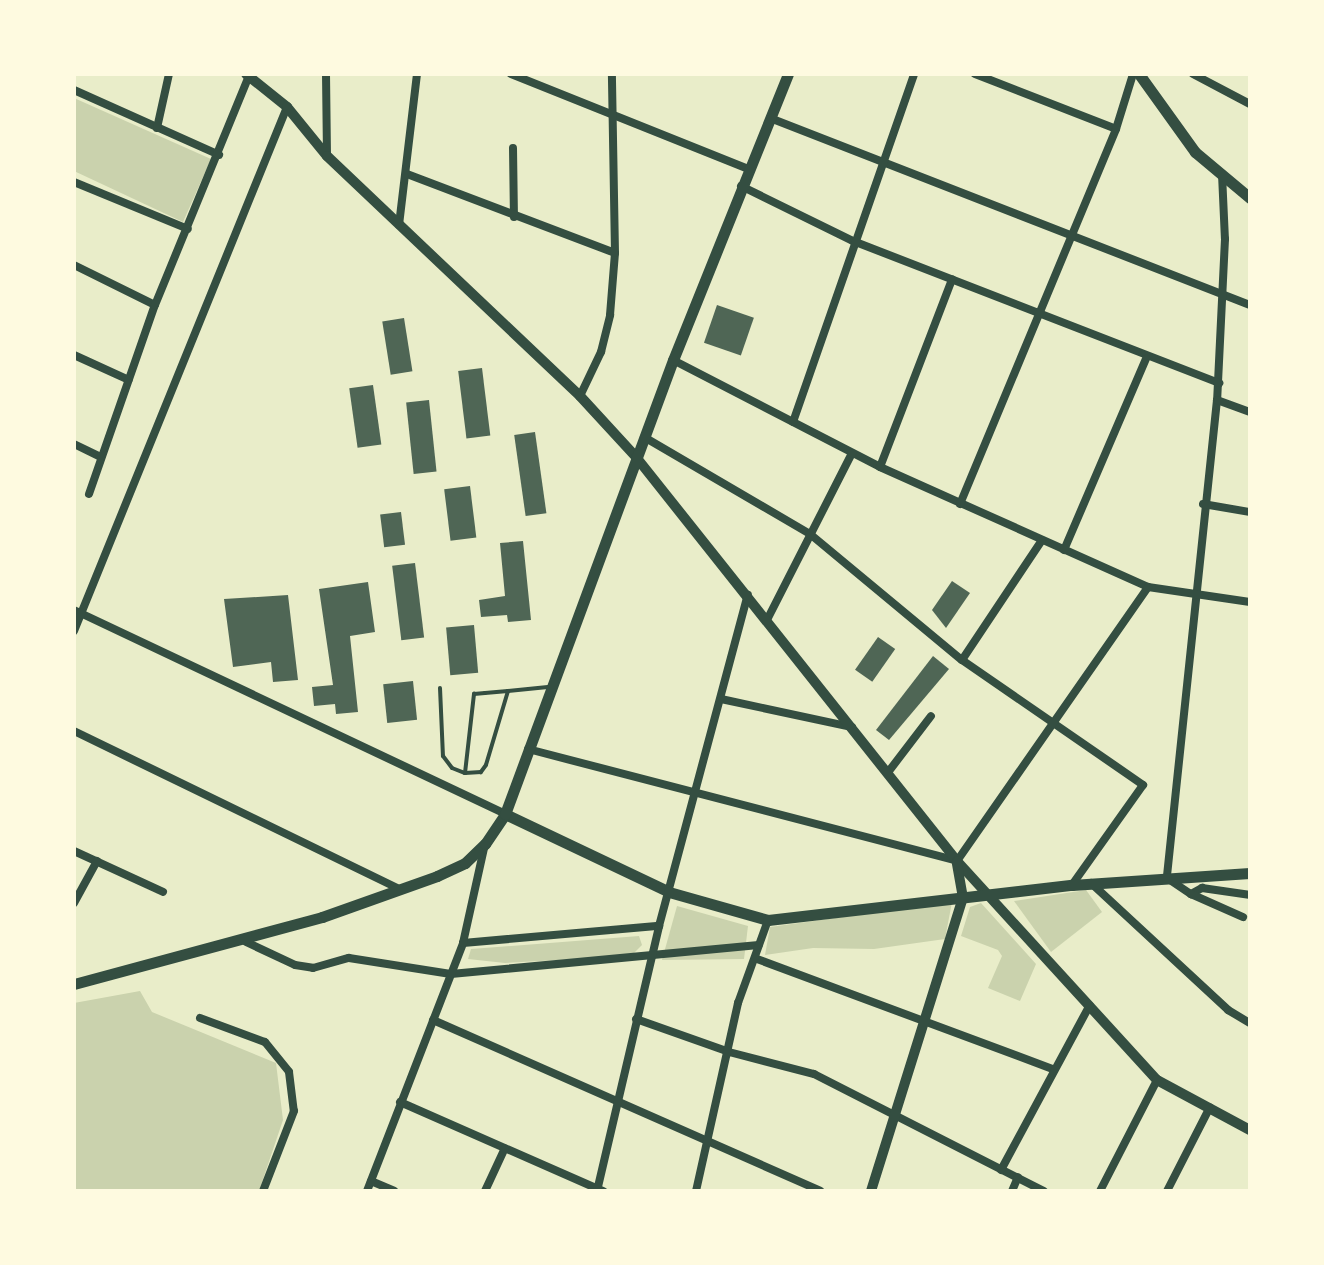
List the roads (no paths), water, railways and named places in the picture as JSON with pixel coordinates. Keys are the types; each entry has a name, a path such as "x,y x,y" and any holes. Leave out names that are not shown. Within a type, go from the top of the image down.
{"main road":[{"path":"74,984 246,942 401,890 465,863 485,844 505,814 673,360 788,74"},
{"path":"1139,74 1179,134 1250,198"},
{"path":"505,814 669,892 768,920 963,898 994,898 1091,883 1250,873"}],"street":[{"path":"157,128 169,74"},
{"path":"326,74 327,156"},
{"path":"399,225 417,74"},
{"path":"511,74 614,118 748,169"},
{"path":"580,396 601,352 610,315 615,253 612,74"},
{"path":"793,422 853,241 914,74"},
{"path":"975,74 1116,129"},
{"path":"960,504 1073,236 1116,129 1133,74"},
{"path":"1193,74 1250,104"},
{"path":"89,494 155,305 219,155 247,75 287,107 327,156 580,396 636,457 856,728 957,861 1157,1080 1250,1130"},
{"path":"74,90 219,155"},
{"path":"74,631 78,612 287,107"},
{"path":"770,118 1250,305"},
{"path":"513,148 514,217"},
{"path":"407,174 615,253"},
{"path":"1222,174 1223,294 1219,383 1203,504 1167,878 1191,894 1243,917"},
{"path":"74,182 188,229"},
{"path":"741,186 853,241 1146,359 1219,383"},
{"path":"74,265 155,305"},
{"path":"880,467 952,279"},
{"path":"74,355 129,380"},
{"path":"1064,550 1146,359"},
{"path":"673,360 880,467 1148,587 1250,602"},
{"path":"1217,400 1250,412"},
{"path":"644,437 810,534 962,660 1143,785 1072,885"},
{"path":"74,444 101,457"},
{"path":"768,618 852,453"},
{"path":"1203,504 1250,512"},
{"path":"962,660 1042,540"},
{"path":"871,1191 963,898 957,861 1057,724 1148,587"},
{"path":"400,1102 599,1190 659,926 697,794 748,593"},
{"path":"78,612 505,814"},
{"path":"721,699 856,728"},
{"path":"889,771 931,716"},
{"path":"74,731 401,890"},
{"path":"528,749 957,861"},
{"path":"367,1191 463,943 485,844"},
{"path":"74,851 163,892"},
{"path":"74,903 97,861"},
{"path":"1091,883 1228,1010 1250,1023"},
{"path":"1191,894 1202,888 1250,895"},
{"path":"696,1191 738,1003 757,959 768,920"},
{"path":"463,943 659,926"},
{"path":"246,942 295,965 313,968 349,958 451,974 759,945"},
{"path":"757,959 924,1018 1053,1069"},
{"path":"1001,1170 1090,1005"},
{"path":"200,1018 265,1042 289,1072 294,1111 263,1191"},
{"path":"636,1019 729,1052 814,1074 894,1111 1044,1191"},
{"path":"433,1020 618,1099 820,1191"},
{"path":"1100,1191 1157,1080"},
{"path":"1167,1191 1210,1107"},
{"path":"485,1191 505,1148"},
{"path":"1012,1191 1018,1177"},
{"path":"371,1181 394,1191"}],"lane":[{"path":"465,773 474,694 551,687"},
{"path":"440,688 443,756 452,768 465,773 481,772 486,765 508,691"}]}
